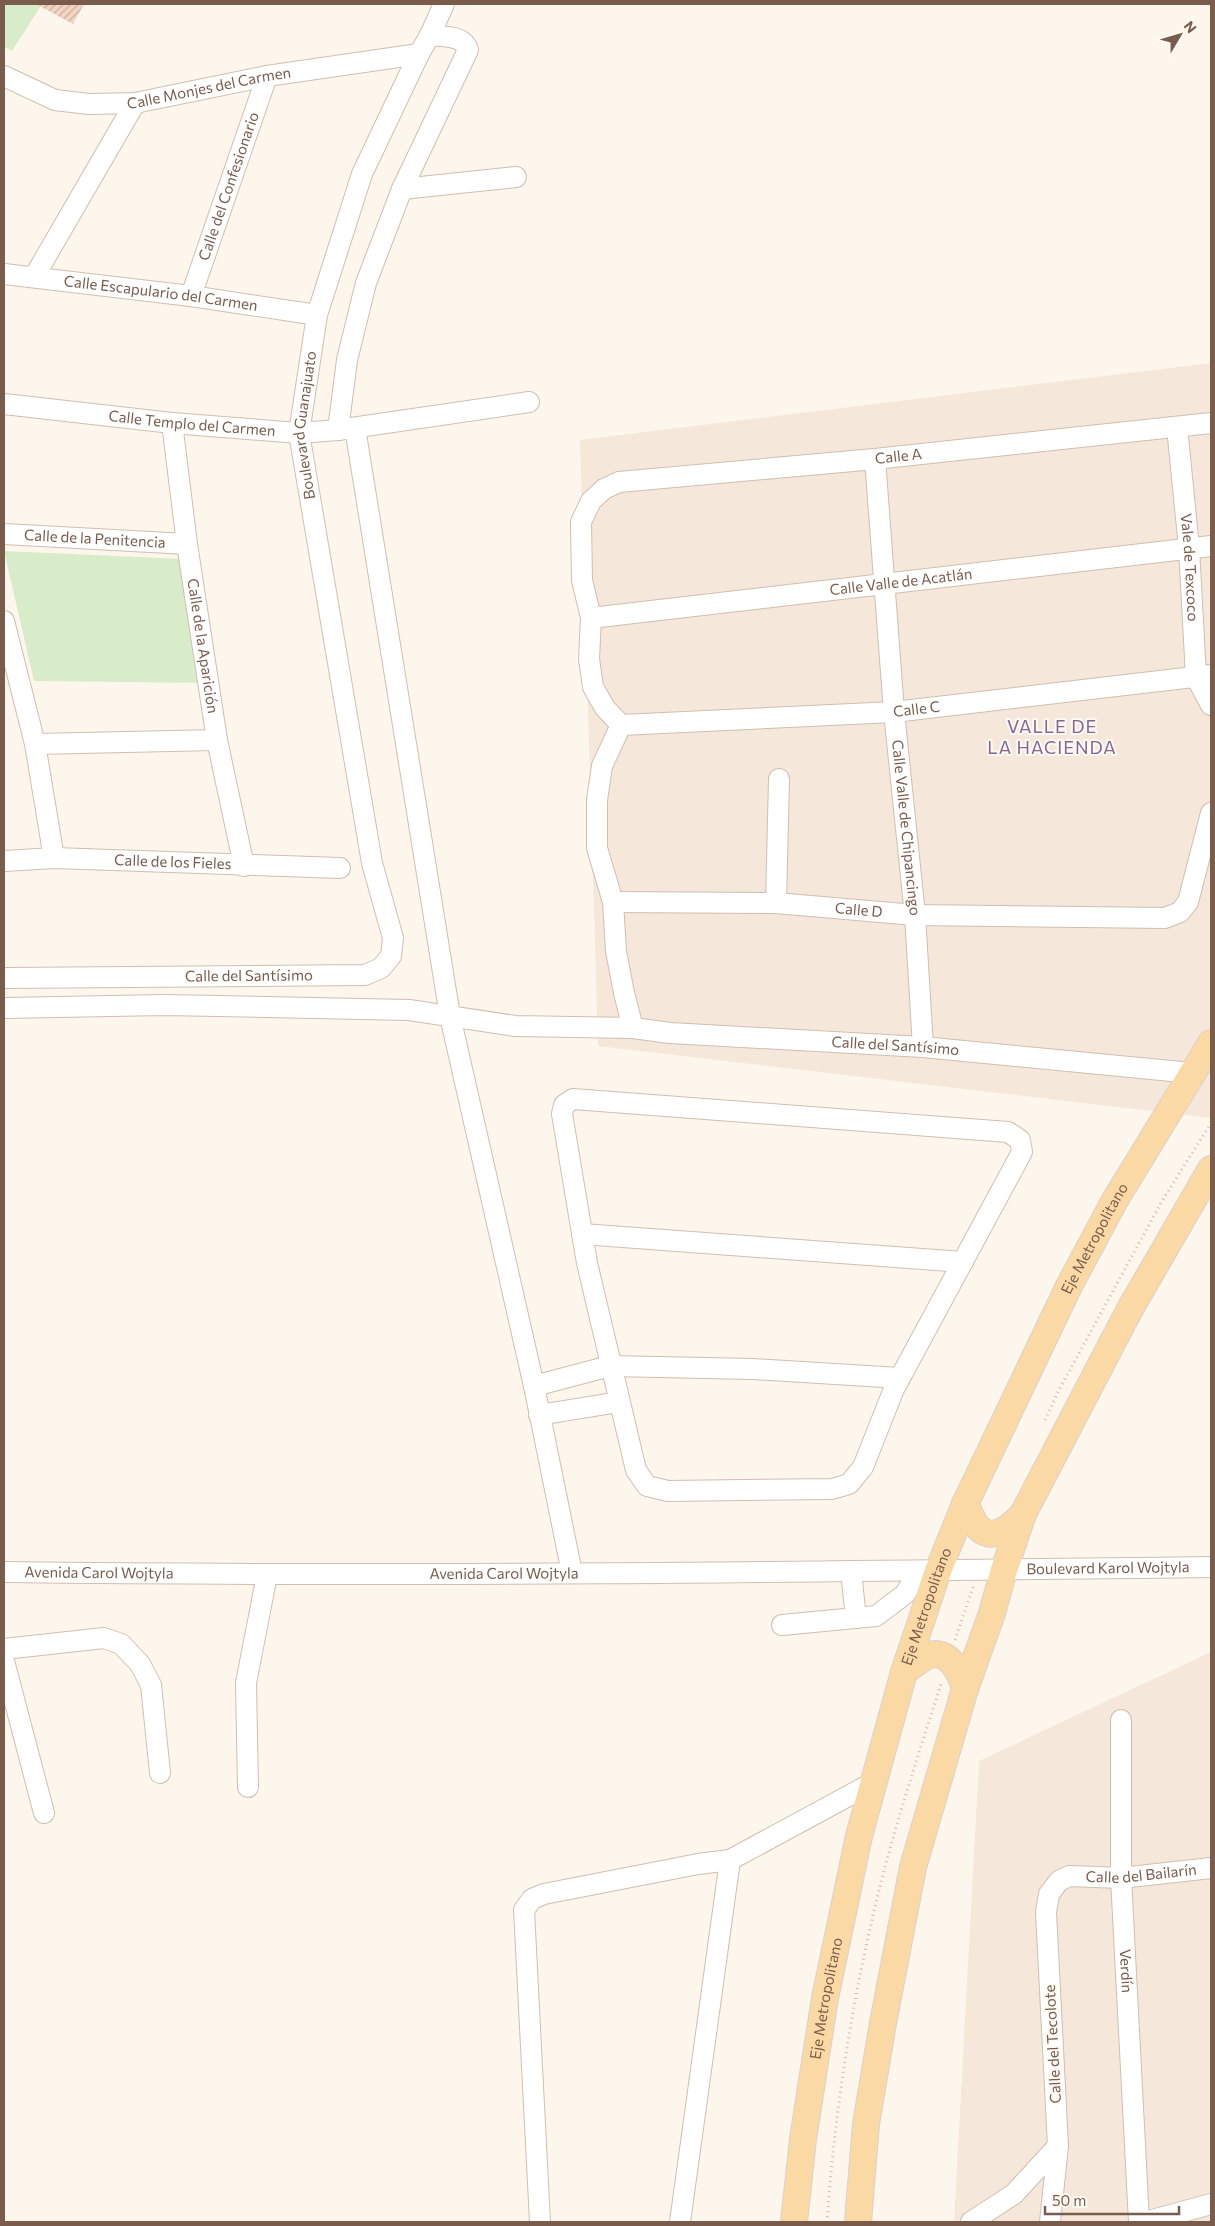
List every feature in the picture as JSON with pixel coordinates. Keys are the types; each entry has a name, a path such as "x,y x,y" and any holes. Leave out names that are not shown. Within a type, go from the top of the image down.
{"main road":[{"name":"Eje Metropolitano","path":"794,2222 803,2140 825,1998 859,1836 904,1672 929,1571 965,1504 1078,1269 1115,1200 1211,1043"},
{"path":"858,2222 866,2124 882,2023 911,1877 965,1689 992,1613 1004,1570 1024,1514 1130,1309 1211,1170"},
{"path":"965,1504 976,1526 984,1532 991,1534 1004,1532 1024,1514"},
{"path":"904,1672 928,1656 941,1656 954,1665 960,1673 965,1689"}],"street":[{"name":"Boulevard Guanajuato","path":"372,863 299,433 317,315 362,174 444,4"},
{"name":"Boulevard Guanajuato","path":"430,35 461,40 466,43 468,50 402,189 366,283 347,360 347,429 450,1016 534,1386 572,1573"},
{"name":"Calle Monjes del Carmen","path":"5,79 55,100 89,104 135,103 267,76 419,54"},
{"name":"Calle del Confesionario","path":"191,296 267,76"},
{"path":"34,277 135,103"},
{"path":"402,189 516,176"},
{"name":"Calle Escapulario del Carmen","path":"4,274 191,296 317,315"},
{"name":"Calle Templo del Carmen","path":"4,404 172,423 299,433 347,429 529,402"},
{"name":"Calle de la Aparición","path":"172,423 187,544 217,740 244,866"},
{"name":"Calle A","path":"591,618 582,580 581,522 591,501 604,489 619,482 875,459 1211,424"},
{"name":"Vale de Texcoco","path":"1177,427 1204,676 1211,705"},
{"name":"Calle Valle de Chipancingo","path":"875,459 886,583 894,712 916,915 923,1047"},
{"name":"Calle de la Penitencia","path":"4,534 187,544"},
{"name":"Calle Valle de Acatlán","path":"591,618 1211,546"},
{"path":"591,618 589,659 593,687 605,708 621,725 602,766 597,800 597,848 613,902 616,951 633,1028"},
{"path":"4,621 35,744 54,858"},
{"name":"Calle C","path":"621,725 894,712 1204,676"},
{"path":"35,744 217,740"},
{"path":"776,903 779,779"},
{"name":"Calle D","path":"613,902 776,903 916,915 1164,918 1180,912 1188,902 1211,813"},
{"name":"Calle de los Fieles","path":"5,861 54,858 340,868"},
{"name":"Calle del Santísimo","path":"4,978 365,975 381,968 391,956 393,938 372,863"},
{"name":"Calle del Santísimo","path":"4,1008 166,1005 409,1010 515,1026 633,1028 670,1033 923,1047 1192,1073"},
{"path":"573,1099 1008,1132 1020,1140 1022,1152 963,1262 900,1378 863,1467 849,1484 832,1489 668,1491 647,1486 636,1470 610,1366 582,1234 562,1114 564,1105 573,1099"},
{"path":"582,1234 963,1262"},
{"path":"534,1386 610,1366 753,1369 900,1378"},
{"path":"539,1415 618,1402"},
{"name":"Boulevard Karol Wojtyla","path":"1004,1570 1211,1567"},
{"name":"Avenida Carol Wojtyla","path":"4,1572 267,1575 1004,1570"},
{"path":"782,1626 876,1616 905,1594 929,1571"},
{"path":"851,1572 856,1618"},
{"path":"248,1788 246,1682 267,1575"},
{"path":"4,1649 104,1638 121,1644 140,1664 150,1685 160,1773"},
{"path":"4,1661 44,1813"},
{"name":"Verdín","path":"1121,1720 1121,1878 1139,2222"},
{"path":"540,2222 524,1910 532,1899 544,1894 698,1864 730,1860 874,1782"},
{"path":"680,2222 730,1860"},
{"name":"Calle del Bailarín","path":"1069,1876 1121,1878 1211,1868"},
{"name":"Calle del Tecolote","path":"1050,2222 1058,2146 1046,1912 1049,1894 1059,1881 1069,1876"},
{"path":"971,2222 1014,2194 1058,2146"},
{"path":"1145,2222 1211,2204"}],"shaded area":[{"path":"1211,363 1211,1118 598,1046 580,440"},
{"path":"1211,1652 1211,2222 954,2222 979,1761"}],"green space":[{"path":"4,4 42,4 12,51 4,47"},
{"path":"4,551 183,559 208,683 34,681"}],"building":[{"path":"36,4 84,4 73,24"}],"district":[{"name":"VALLE DE LA HACIENDA","path":"1052,738"}]}
